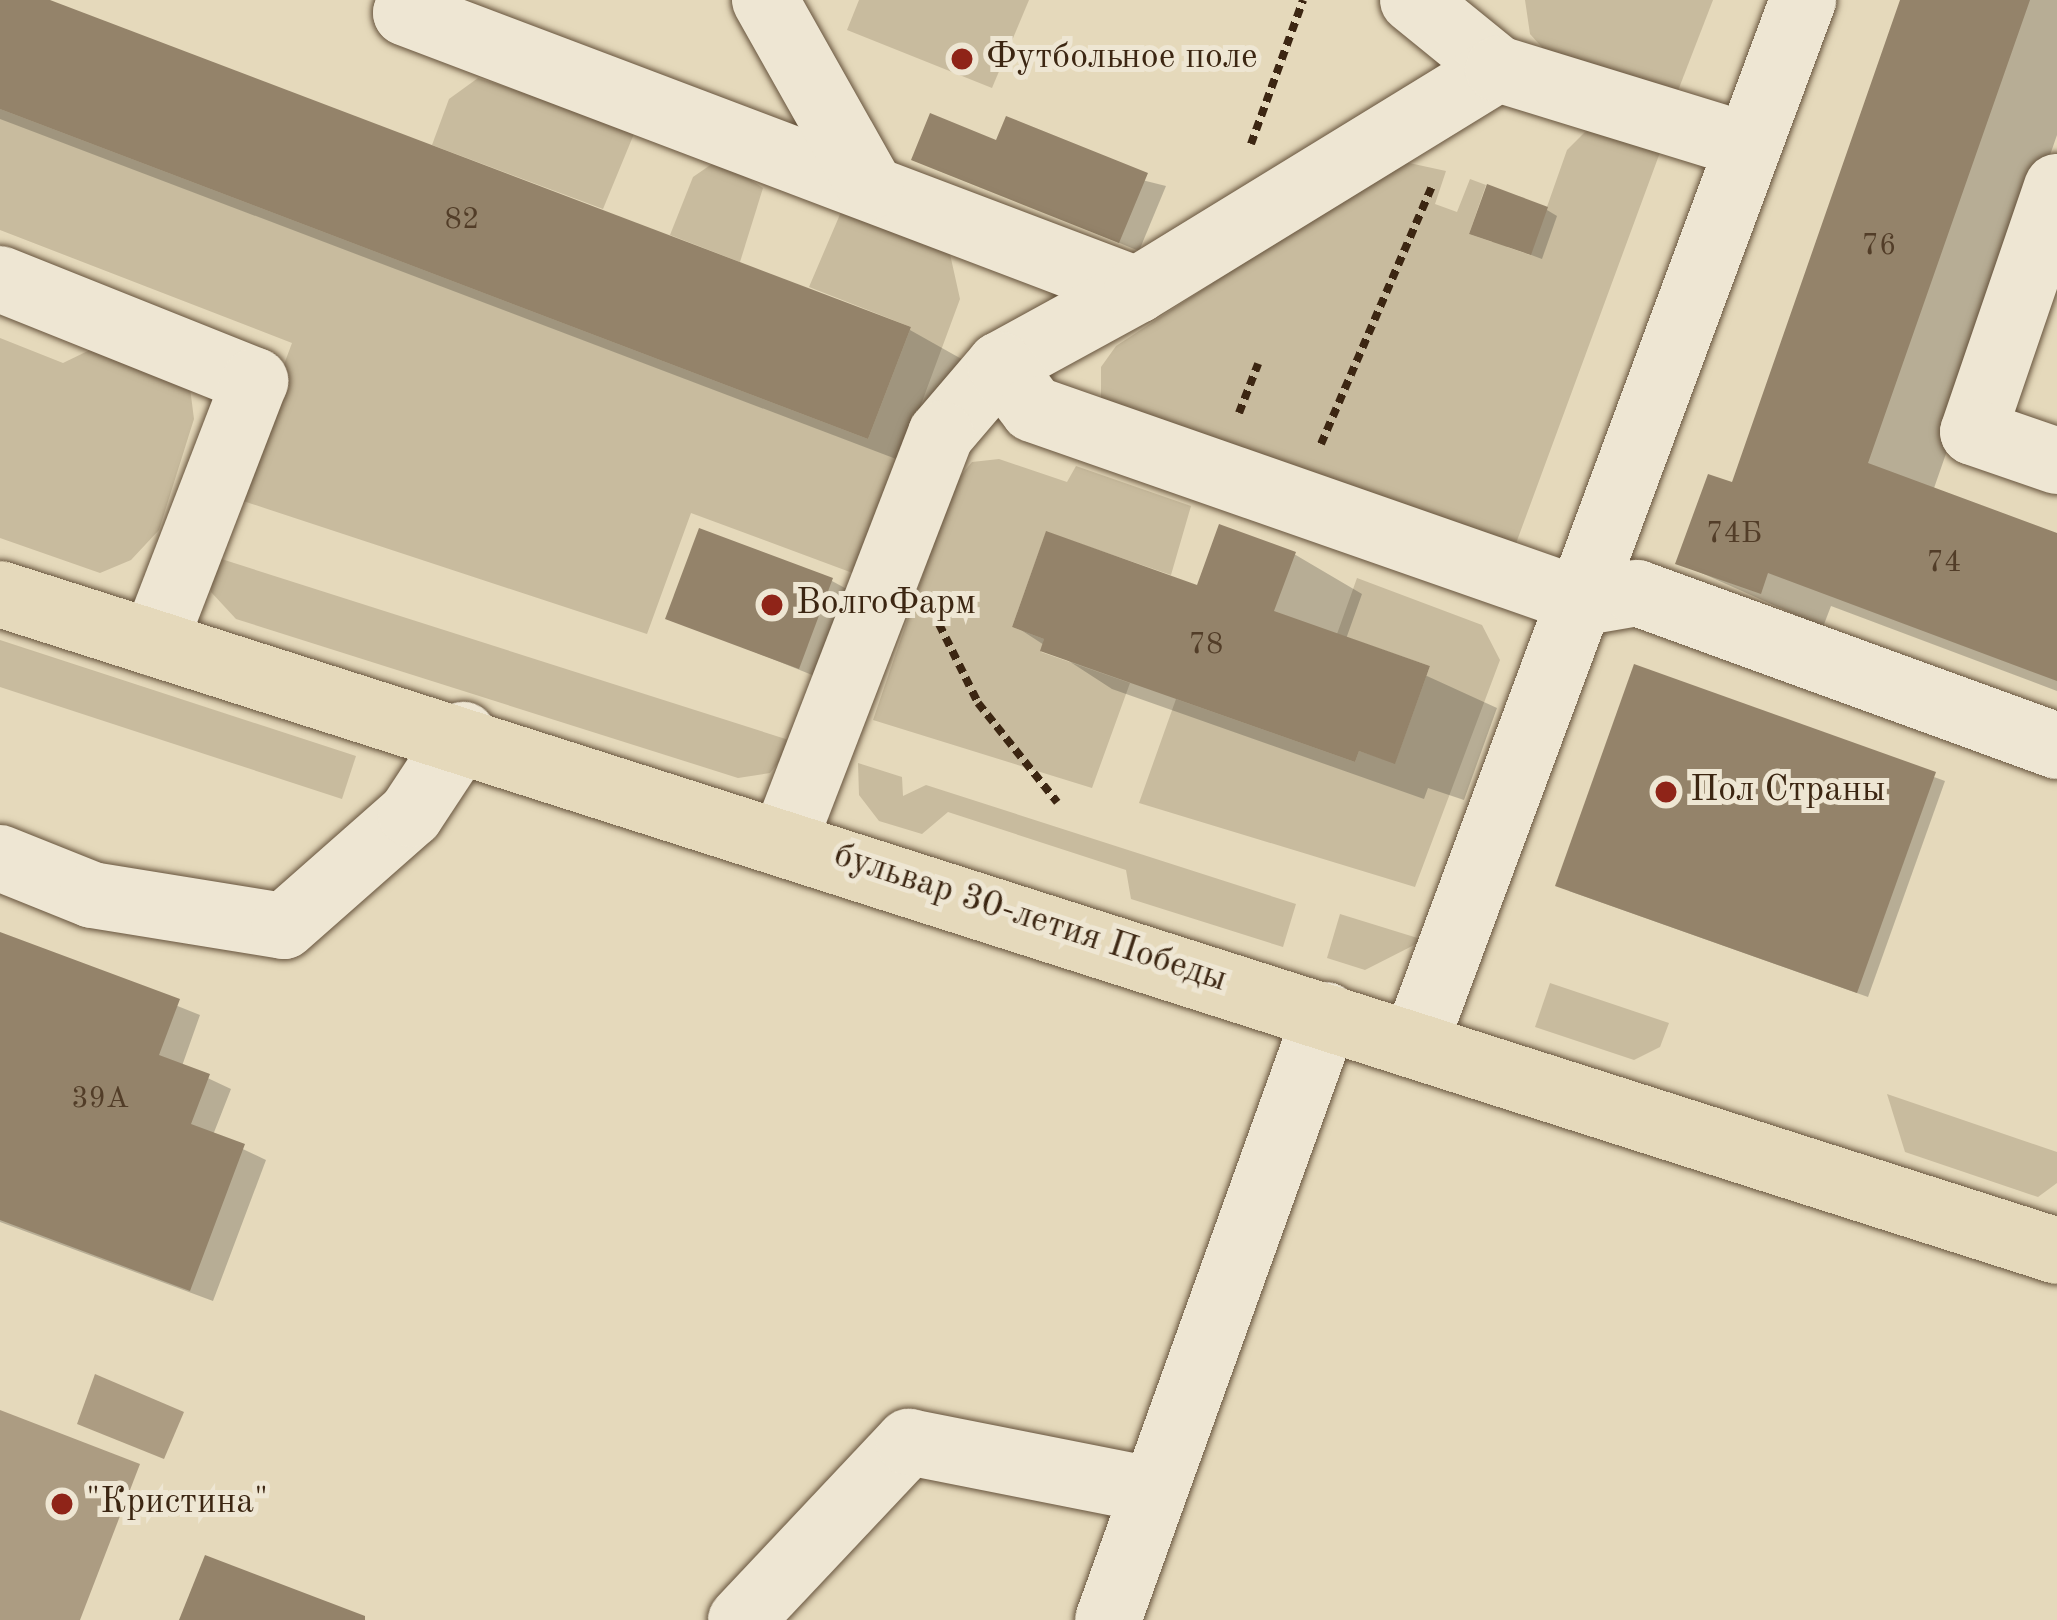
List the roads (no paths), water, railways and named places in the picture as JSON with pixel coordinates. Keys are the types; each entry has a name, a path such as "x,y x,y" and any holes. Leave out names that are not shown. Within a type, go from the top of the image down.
{"main road":[{"name":"бульвар 30-летия Победы","path":"0,594 464,735 2057,1251"}],"lane":[{"path":"765,0 870,187"},
{"path":"1412,0 1498,69 1748,146"},
{"path":"1415,1042 1585,602 1803,0"},
{"path":"396,4 1137,290"},
{"path":"784,839 941,434 1000,365 1137,290 1498,69"},
{"path":"2057,187 1973,432 2057,461"},
{"path":"0,279 255,381 154,643"},
{"path":"1000,365 1033,409 1585,602 1636,593 2057,746"},
{"path":"0,858 92,895 284,926 411,814 464,735"},
{"path":"1108,1620 1326,1015"},
{"path":"741,1620 909,1442 1152,1490"}],"place":[{"name":"Футбольное поле","path":"962,59"},
{"name":"ВолгоФарм","path":"772,605"},
{"name":"Пол Страны","path":"1666,792"},
{"name":"\"Кристина\"","path":"62,1504"}]}
